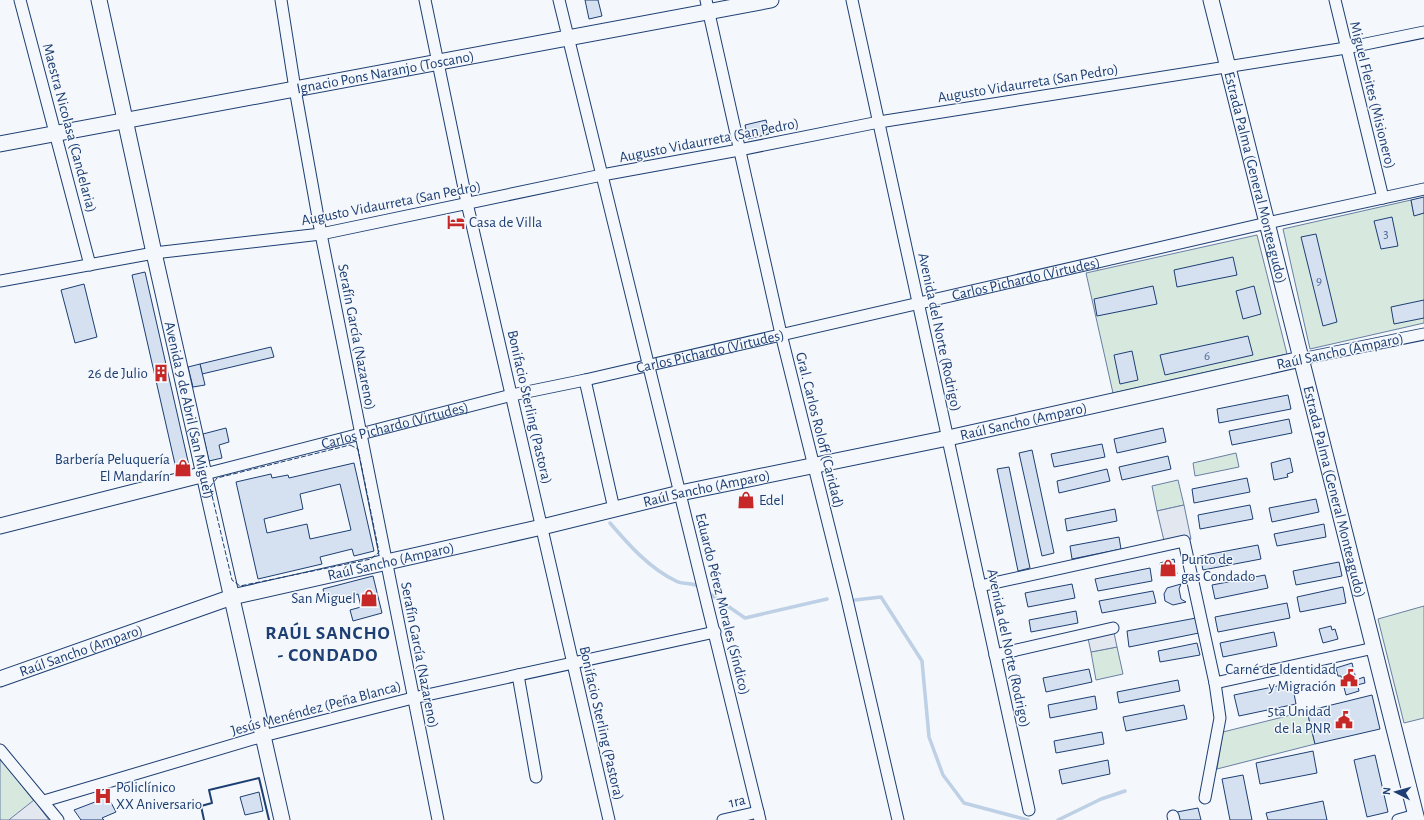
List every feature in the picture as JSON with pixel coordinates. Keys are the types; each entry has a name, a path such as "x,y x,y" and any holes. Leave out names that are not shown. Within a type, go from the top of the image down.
{"street":[{"name":"Maestra Nicolasa (Candelaria)","path":"20,0 90,265"},
{"name":"Avenida 9 de Abril (San Miguel)","path":"99,0 154,253 282,820"},
{"name":"Serafín García (Nazareno)","path":"281,0 294,89 321,234 438,820"},
{"name":"Bonifacio Sterling (Pastora)","path":"425,0 467,203 609,820"},
{"name":"Eduardo Pérez Morales (Síndico)","path":"559,0 759,816"},
{"name":"Ignacio Pons Naranjo (Toscano)","path":"0,144 569,38 707,6 770,0"},
{"name":"Avenida del Norte (Rodrigo)","path":"852,0 1029,810"},
{"name":"Estrada Palma (General Monteagudo)","path":"1211,0 1417,818"},
{"name":"Miguel Fleites (Misionero)","path":"1335,0 1383,198"},
{"name":"Gral. Carlos Roloff (Caridad)","path":"707,6 781,334 846,594 898,820"},
{"name":"Augusto Vidaurreta (San Pedro)","path":"0,281 154,253 321,234 602,175 879,122 1346,48 1424,32"},
{"name":"Carlos Pichardo (Virtudes)","path":"0,526 512,395 585,380 649,364 918,304 1267,223 1424,189"},
{"name":"Raúl Sancho (Amparo)","path":"0,679 232,597 542,528 680,493 948,438 1301,359 1424,334"},
{"path":"585,380 614,510"},
{"path":"980,586 1184,541 1215,683 1220,718 1205,798"},
{"path":"995,655 1113,628"},
{"name":"Jesús Menéndez (Peña Blanca)","path":"44,801 263,736 413,698 715,632"},
{"path":"1215,683 1374,648"},
{"path":"518,675 536,777"},
{"path":"0,750 44,801 58,820"},
{"name":"1ra","path":"723,820 759,816"},
{"path":"1398,820 1417,818"}],"shaded area":[{"path":"1411,200 1414,215 1424,213 1424,323 1310,349 1283,229"},
{"path":"1257,235 1287,354 1113,393 1086,273"},
{"path":"1236,453 1239,467 1195,476 1193,463"},
{"path":"1178,480 1184,505 1157,511 1152,486"},
{"path":"1184,505 1191,539 1165,545 1157,511"},
{"path":"1424,606 1424,718 1404,723 1378,619"},
{"path":"1113,628 1117,647 1091,652 1087,634"},
{"path":"1117,647 1123,674 1096,680 1091,652"},
{"path":"1307,711 1315,744 1217,769 1223,732"},
{"path":"0,758 49,820 0,820"},
{"path":"34,800 49,820 9,820 10,819"}],"building":[{"path":"585,0 598,0 602,16 589,19"},
{"path":"766,120 769,134 748,139 745,125"},
{"path":"1424,197 1424,213 1414,216 1411,200"},
{"path":"1392,217 1398,246 1381,249 1374,221"},
{"path":"1316,234 1337,322 1323,326 1301,237"},
{"path":"1233,257 1237,275 1177,287 1174,270"},
{"name":"26 de Julio","path":"145,272 190,470 177,473 132,275"},
{"path":"84,284 97,337 75,343 61,290"},
{"path":"1153,286 1157,304 1097,316 1094,299"},
{"path":"1254,286 1261,314 1243,319 1236,291"},
{"path":"1424,300 1424,318 1394,324 1391,307"},
{"path":"1248,336 1253,355 1165,375 1160,355"},
{"path":"271,347 274,357 202,374 200,364"},
{"path":"1132,351 1138,380 1120,384 1114,355"},
{"path":"200,364 205,385 193,387 188,367"},
{"path":"1288,395 1291,409 1219,423 1217,409"},
{"path":"1289,419 1292,433 1232,445 1229,431"},
{"path":"226,428 229,442 219,445 222,458 209,461 203,434"},
{"path":"1163,428 1166,442 1117,453 1114,439"},
{"path":"1102,444 1105,457 1054,467 1051,454"},
{"path":"1032,450 1054,553 1042,556 1019,453"},
{"path":"1168,456 1171,469 1122,480 1119,467"},
{"path":"1290,458 1293,472 1287,474 1288,477 1274,480 1271,463"},
{"path":"354,463 374,551 354,556 352,549 320,557 322,564 258,579 236,482 271,474 272,478 288,475 289,478","holes":["340,484 351,530 310,539 307,524 267,533 264,519 303,509 300,494"]},
{"path":"1009,467 1030,568 1018,571 997,469"},
{"path":"1107,469 1110,481 1059,493 1057,481"},
{"path":"1247,478 1250,492 1194,503 1192,489"},
{"path":"1316,499 1319,512 1272,522 1269,508"},
{"path":"1250,505 1253,519 1200,529 1198,515"},
{"path":"1115,509 1117,521 1067,531 1065,519"},
{"path":"1324,524 1326,537 1277,546 1274,534"},
{"path":"1119,537 1121,549 1072,559 1070,546"},
{"path":"1258,545 1261,559 1203,570 1200,556"},
{"name":"Punto de gas Condado","path":"1174,559 1177,574 1163,577 1160,563"},
{"path":"1339,562 1342,576 1296,585 1293,571"},
{"path":"1150,568 1152,581 1098,591 1095,579"},
{"path":"1265,575 1268,588 1215,599 1212,585"},
{"name":"San Miguel","path":"373,576 382,613 353,621 350,610 361,607 358,594 326,603 323,589"},
{"path":"1072,584 1075,598 1028,607 1025,593"},
{"path":"1181,584 1179,589 1181,599 1186,602 1173,605 1165,601 1164,594 1167,588"},
{"path":"1343,587 1346,603 1300,612 1297,597"},
{"path":"1153,591 1156,603 1102,613 1099,601"},
{"path":"1287,603 1290,618 1218,632 1215,617"},
{"path":"1076,611 1078,623 1031,632 1029,620"},
{"path":"1196,618 1199,633 1129,647 1127,631"},
{"path":"1331,626 1332,630 1335,629 1338,639 1323,643 1319,629"},
{"path":"1274,632 1277,646 1223,657 1220,643"},
{"path":"1197,643 1200,655 1160,662 1158,651"},
{"name":"Carné de Identidad y Migración","path":"1352,663 1359,691 1346,695 1341,676 1338,676 1336,668"},
{"path":"1089,669 1092,682 1046,692 1043,678"},
{"path":"1364,677 1365,683 1357,685 1356,680"},
{"path":"1178,680 1180,691 1119,703 1117,692"},
{"path":"1292,683 1296,704 1239,716 1234,695"},
{"name":"5ta Unidad de la PNR","path":"1372,695 1380,729 1315,744 1307,711"},
{"path":"1095,696 1097,709 1050,718 1048,705"},
{"path":"1184,705 1187,719 1126,731 1123,717"},
{"path":"1102,732 1104,744 1056,753 1054,741"},
{"path":"1313,751 1317,773 1260,784 1256,763"},
{"path":"1375,755 1388,812 1367,817 1354,760"},
{"path":"1108,760 1110,774 1062,784 1059,770"},
{"path":"1243,775 1252,820 1230,820 1222,779"},
{"path":"259,792 263,811 245,815 240,797"},
{"path":"108,797 116,812 102,818 104,820 81,820 74,810"},
{"path":"1323,801 1327,820 1268,820 1266,813"},
{"path":"1198,808 1201,820 1179,820 1177,812"}],"waterway":[{"path":"610,523 632,548 657,570 679,582 700,587"},
{"path":"706,591 745,618 827,599"},
{"path":"855,600 881,597 922,661 929,737 943,775 964,803 1028,820"},
{"path":"1058,820 1101,799 1125,791"}],"fence":[{"path":"350,445 358,449 379,552 371,559 240,586 232,580 210,487 217,478 350,445"}],"wall":[{"path":"204,820 201,806 212,803 209,790 259,778 269,820"}],"place":[{"name":"Casa de Villa","path":"456,222"},
{"name":"26 de Julio","path":"161,373"},
{"name":"Barbería Peluquería El Mandarín","path":"183,468"},
{"name":"Edel","path":"746,500"},
{"name":"Punto de gas Condado","path":"1168,568"},
{"name":"San Miguel","path":"369,598"},
{"name":"Carné de Identidad y Migración","path":"1349,678"},
{"name":"5ta Unidad de la PNR","path":"1344,720"},
{"name":"Policlínico XX Aniversario","path":"103,796"}],"district":[{"name":"RAÚL SANCHO - CONDADO","path":"328,643"}]}
